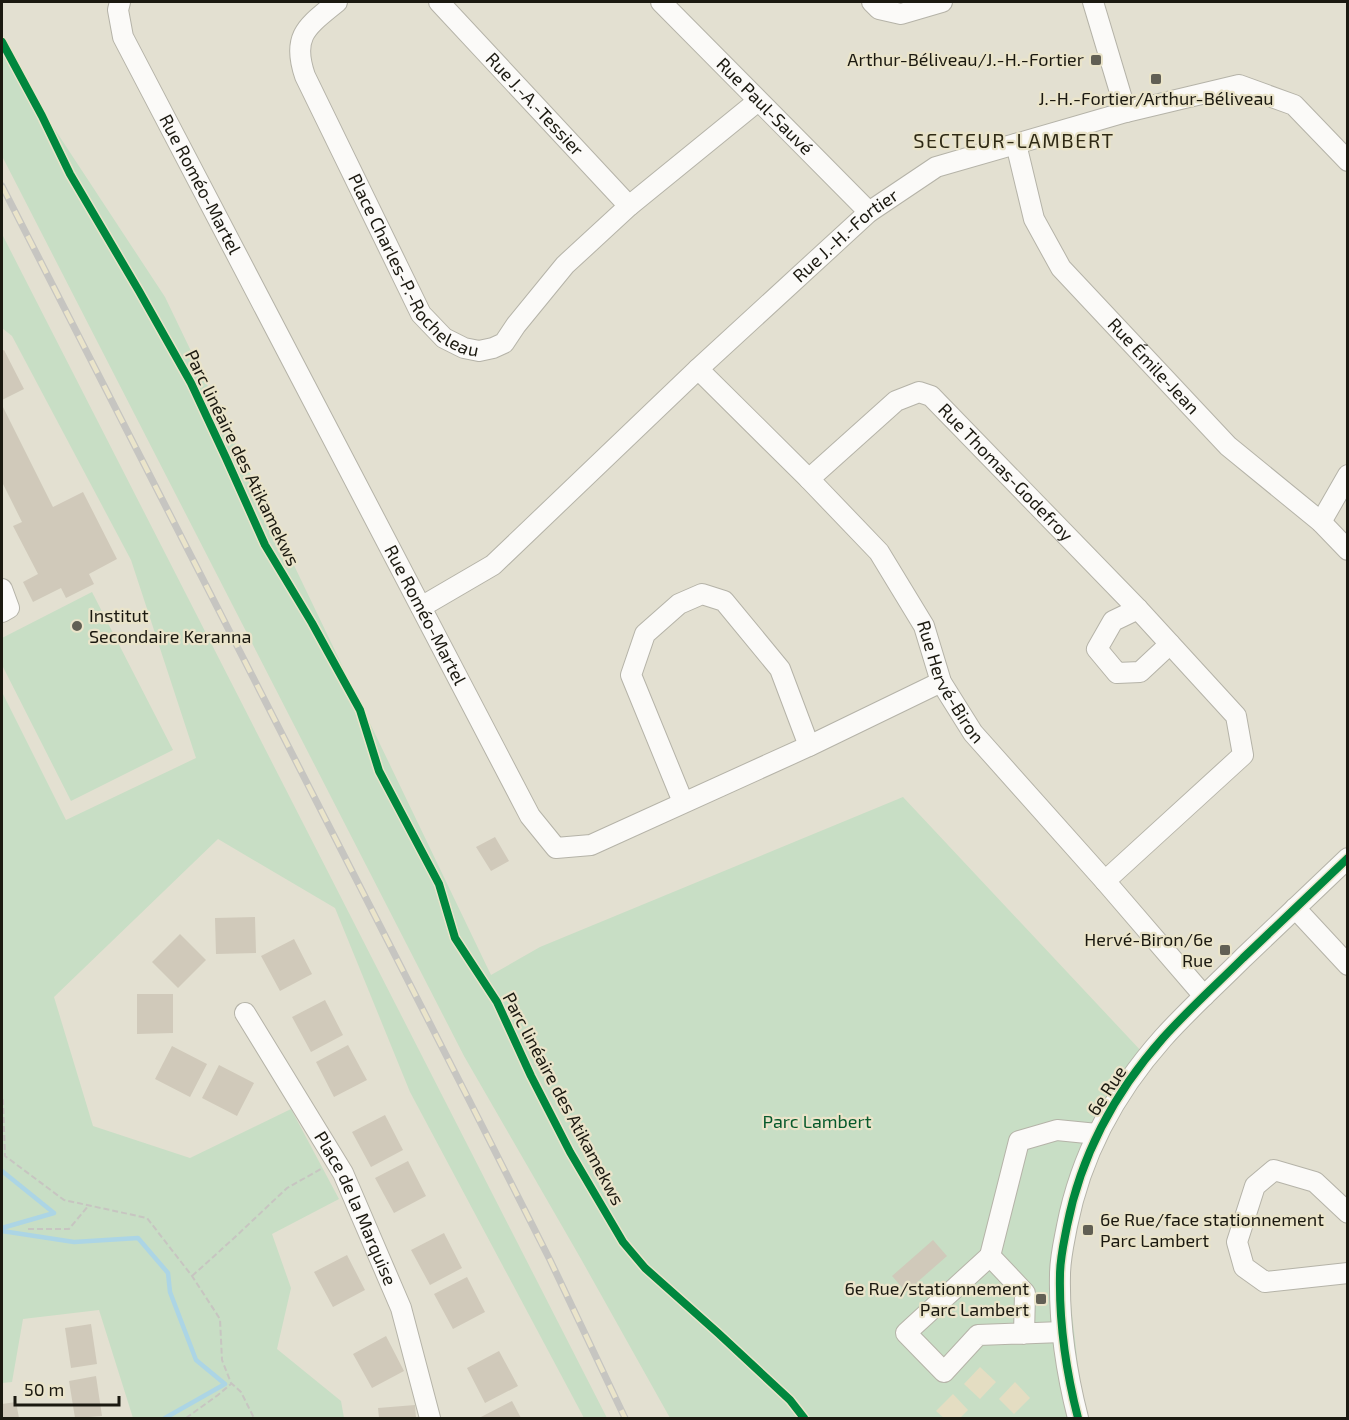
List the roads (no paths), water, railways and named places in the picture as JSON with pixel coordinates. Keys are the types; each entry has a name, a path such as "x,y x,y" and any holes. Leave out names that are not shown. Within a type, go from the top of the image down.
{"street":[{"name":"Rue Roméo-Martel","path":"120,2 118,10 123,37 530,816 555,848 591,845 809,746 941,682"},
{"name":"Place Charles-P.-Rocheleau","path":"337,2 312,22 304,32 299,54 305,76 422,314 444,338 464,348 479,351 504,343 565,265 629,206 758,101"},
{"name":"Rue J.-A.-Tessier","path":"439,2 629,206"},
{"name":"Rue Paul-Sauvé","path":"661,2 869,212"},
{"path":"872,2 879,9 902,14 942,2"},
{"path":"1093,2 1126,112"},
{"name":"Rue J.-H.-Fortier","path":"421,606 493,565 698,369 869,212 936,167 1126,112 1239,85 1294,105 1347,161"},
{"name":"Rue Émile-Jean","path":"1016,144 1034,219 1061,268 1228,447 1321,522 1347,550"},
{"name":"Rue Hervé-Biron","path":"698,369 879,552 924,626 941,682 973,733 1204,996"},
{"name":"Rue Thomas-Godefroy","path":"809,479 896,401 919,392 931,396 1138,609 1236,716 1243,756 1105,882"},
{"path":"1321,522 1347,475"},
{"path":"2,589 9,608 2,612"},
{"path":"683,802 631,675 645,634 679,604 702,594 724,601 780,669 809,746"},
{"path":"1138,609 1113,621 1097,650 1118,673 1140,672 1170,644"},
{"name":"6e Rue","path":"1078,1419 1068,1378 1062,1332 1060,1274 1062,1248 1072,1197 1097,1134 1123,1089 1162,1039 1347,858"},
{"path":"1295,908 1347,965"},
{"name":"Place de la Marquise","path":"245,1013 343,1173 401,1308 430,1419"},
{"path":"1062,1332 978,1335 944,1372 906,1333 990,1257 1019,1141 1057,1130 1097,1134"},
{"path":"1347,1213 1315,1182 1274,1170 1255,1186 1237,1242 1244,1267 1264,1282 1347,1273"},
{"path":"990,1257 1025,1293 1024,1334"}],"waterway":[{"path":"2,1171 54,1213 2,1228"},
{"path":"2,1231 74,1242 138,1238 168,1273 170,1292 196,1360 225,1384 165,1418"}],"railway":[{"path":"2,186 550,1260 625,1418"}],"place":[{"name":"Arthur-Béliveau/J.-H.-Fortier","path":"1096,60"},
{"name":"J.-H.-Fortier/Arthur-Béliveau","path":"1156,79"},
{"name":"Institut Secondaire Keranna","path":"77,626"},
{"name":"Hervé-Biron/6e Rue","path":"1225,950"},
{"name":"6e Rue/face stationnement Parc Lambert","path":"1088,1230"},
{"name":"6e Rue/stationnement Parc Lambert","path":"1041,1299"}],"district":[{"name":"SECTEUR-LAMBERT","path":"1014,141"}],"park label":[{"name":"Parc Lambert","path":"817,1122"}]}
